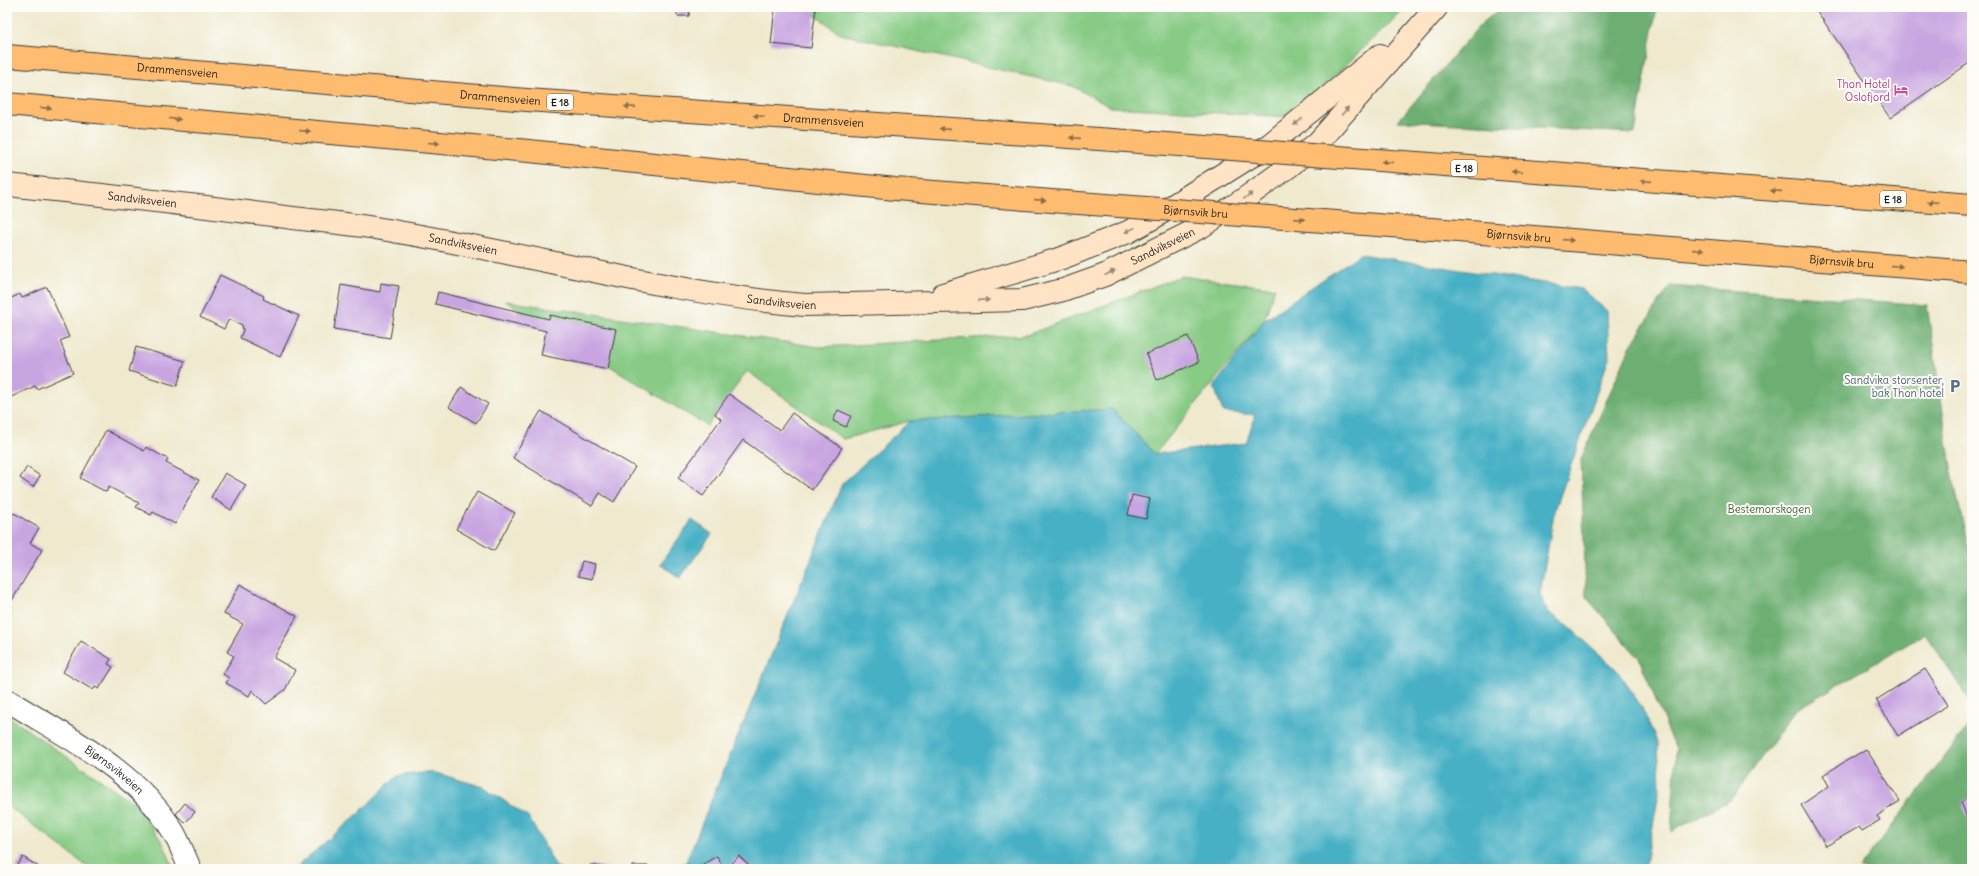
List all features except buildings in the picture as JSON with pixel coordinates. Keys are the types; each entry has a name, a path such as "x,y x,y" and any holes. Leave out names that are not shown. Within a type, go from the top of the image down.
{"highway":[{"name":"Drammensveien","path":"7,56 526,100 1114,140 1972,205"},
{"name":"Bjørnsvik bru","path":"7,104 529,151 894,189 1972,272"}],"main road":[{"name":"Sandviksveien","path":"917,302 1062,258 1121,235 1154,218 1284,133 1431,12"},
{"name":"Sandviksveien","path":"7,185 226,209 398,231 631,280 707,294 775,303 805,305 1022,300 1063,290 1105,275 1201,227 1267,183 1319,141 1431,12"}],"street":[{"name":"Bjørnsvikveien","path":"7,700 106,761 146,796 174,833 190,869"}],"green space":[{"path":"804,7 1407,7 1291,117 1111,107 1072,86 841,34"},
{"path":"1502,7 1657,7 1635,133 1398,121 1480,25"},
{"path":"1181,276 1275,288 1264,320 1155,454 1112,409 910,421 843,439 747,371 707,426 505,301 819,347 1027,335"},
{"name":"Bestemorskogen","path":"1670,286 1927,305 1951,467 1972,567 1972,704 1925,634 1795,710 1732,799 1671,832 1676,750 1639,658 1586,597 1581,459 1630,347"},
{"path":"7,716 136,804 164,845 174,869 90,869 7,805"},
{"path":"1972,721 1972,869 1859,869"}],"water":[{"path":"1360,254 1581,289 1607,311 1609,358 1554,513 1540,594 1547,611 1568,626 1616,669 1641,706 1658,744 1660,787 1645,869 683,869 842,484 910,421 1112,409 1155,454 1246,443 1255,415 1223,412 1214,386 1264,320"},
{"path":"692,520 712,534 680,578 660,564"},
{"path":"432,772 484,787 529,818 556,867 562,869 297,869 301,863 358,814 396,776"}],"place":[{"name":"Thon Hotel Oslofjord","path":"1901,90"},
{"name":"Sandvika storsenter, bak Thon hotel","path":"1955,386"}]}
